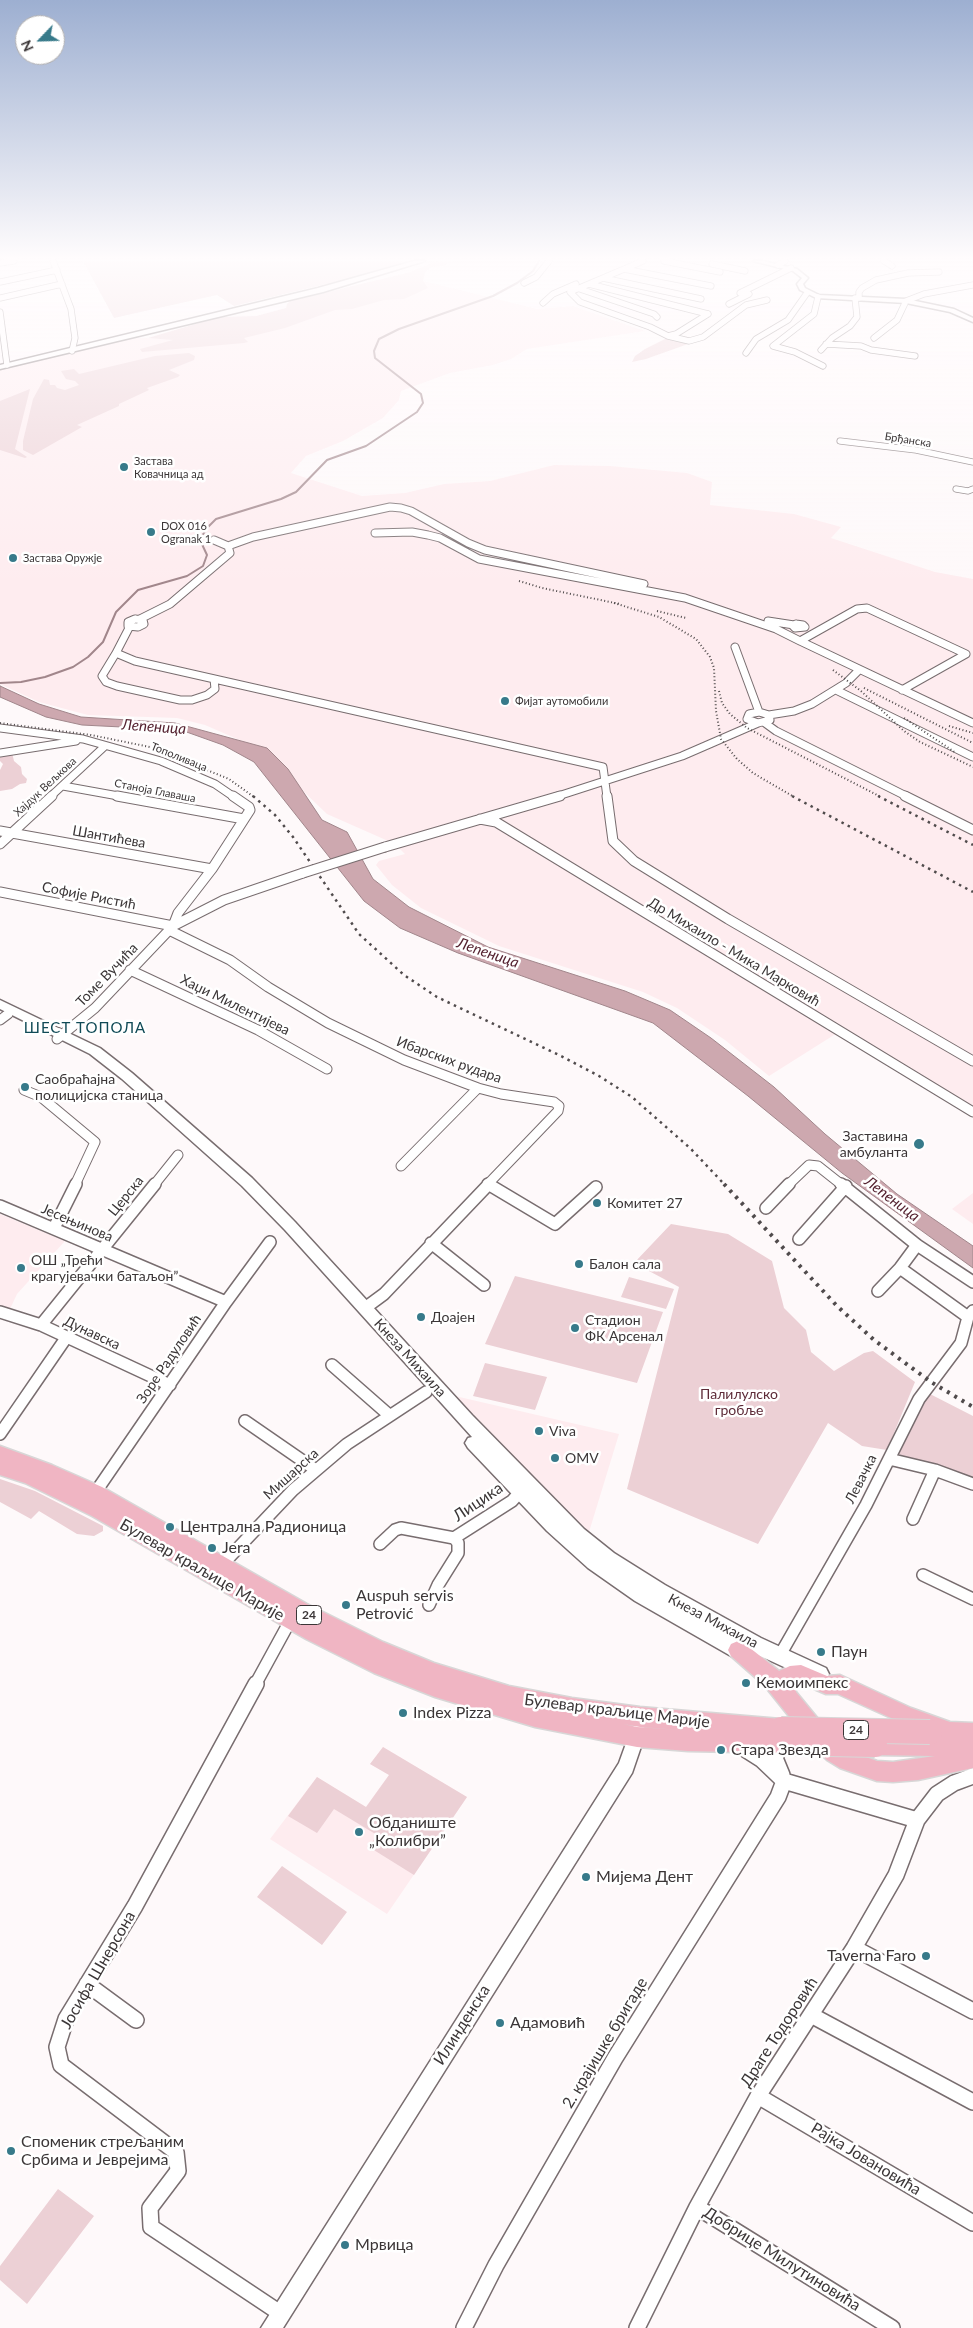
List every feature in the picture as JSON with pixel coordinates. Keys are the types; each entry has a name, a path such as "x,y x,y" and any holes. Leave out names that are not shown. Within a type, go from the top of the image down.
{"main road":[{"name":"Кнеза Михаила","path":"2,1012 61,1037 111,1063 247,1182 365,1308 466,1420 578,1534 607,1558 658,1592 754,1644 840,1684"},
{"name":"Кнеза Михаила","path":"61,1037 90,1058 237,1188 358,1314 426,1392 520,1492 553,1526 595,1563 642,1595 738,1650 749,1651 764,1657 780,1655"},
{"name":"Булевар краљице Марије","path":"0,1454 96,1493 338,1630 431,1671 523,1699 638,1727 679,1741 733,1741 782,1738"},
{"name":"Булевар краљице Марије","path":"0,1467 32,1478 99,1510 290,1621 381,1666 472,1700 553,1722 782,1738"},
{"path":"738,1650 760,1666 808,1726 844,1759 861,1766 894,1772 918,1770 973,1758"},
{"path":"786,1697 784,1688 786,1678 790,1675 801,1674 826,1684 840,1684 941,1732"},
{"name":"24","path":"782,1738 941,1732 973,1734"},
{"name":"24","path":"782,1738 875,1745 973,1747"}],"street":[{"name":"Брђанска","path":"840,441 916,450 973,462"},
{"path":"956,489 968,491 973,489"},
{"path":"214,540 228,546 253,537 375,510 401,508 411,511 468,543 485,550 680,592 753,617 794,625"},
{"path":"375,532 412,532 428,535 450,543 479,559 685,598 776,629 973,723"},
{"path":"214,679 215,689 207,695 192,700 180,700 117,686 106,682 102,676 130,626 143,625 145,623 140,620 170,604 230,553 228,546"},
{"path":"800,641 853,611 867,608 966,654 902,690"},
{"path":"735,647 759,712 764,720 776,731 973,830"},
{"path":"116,653 135,662 522,747 603,767 607,782 613,841 634,861 728,919 973,1060"},
{"name":"Томе Вучића","path":"61,1037 95,1008 171,928 224,900 385,847 607,782 682,756 764,720 803,708 846,684 859,670"},
{"path":"836,690 973,756"},
{"path":"759,712 752,712 747,717 751,722 764,720"},
{"name":"Тополиваца","path":"0,728 83,740 147,756 187,770 214,784 248,807 247,816"},
{"path":"0,753 83,740"},
{"name":"Хајдук Вељкова","path":"0,844 105,746"},
{"name":"Станоја Главаша","path":"63,786 247,816"},
{"name":"Томе Вучића","path":"171,928 178,913 212,869 247,816"},
{"name":"Др Михаило - Мика Марковић","path":"480,819 496,822 973,1112"},
{"name":"Шантићева","path":"0,832 212,869"},
{"name":"Софије Ристић","path":"0,892 171,928"},
{"path":"178,913 183,916 191,916"},
{"name":"Ибарских рудара","path":"171,928 230,960 268,987 328,1023 404,1060 478,1088 501,1094 554,1102 559,1107 384,1294 365,1308"},
{"name":"Хаџи Милентијева","path":"130,970 258,1030 326,1070"},
{"path":"401,1166 478,1088"},
{"path":"24,1090 41,1097 95,1142 54,1228"},
{"name":"Церска","path":"40,1325 178,1155"},
{"path":"766,1208 809,1165 818,1166 846,1186 917,1245 973,1282"},
{"path":"488,1184 555,1224 596,1187"},
{"path":"799,1240 846,1186"},
{"name":"Јесењинова","path":"0,1206 226,1302"},
{"name":"Зоре Радуловић","path":"96,1493 226,1302 270,1242"},
{"path":"430,1243 484,1285"},
{"path":"878,1291 900,1268 917,1245"},
{"name":"Левачка","path":"780,1655 866,1505 919,1399 961,1343 970,1314 900,1268"},
{"name":"Дунавска","path":"0,1312 40,1325 170,1385"},
{"path":"0,1434 66,1338"},
{"path":"332,1365 389,1415"},
{"name":"Мишарска","path":"222,1566 293,1490 316,1470 389,1415 426,1392"},
{"path":"245,1421 316,1470"},
{"path":"0,1447 23,1462"},
{"path":"889,1459 935,1470 973,1484"},
{"path":"913,1519 935,1470"},
{"name":"Лицика","path":"454,1538 512,1501 520,1492"},
{"name":"Лицика","path":"380,1544 395,1530 401,1528 454,1538 458,1543 458,1552 438,1584 429,1605"},
{"path":"923,1576 973,1599"},
{"name":"Јосифа Шнерсона","path":"275,2321 151,2227 150,2208 178,2171 176,2152 61,2066 57,2047 66,2019 139,1898 290,1621"},
{"name":"Илинденска","path":"275,2321 626,1767 638,1727"},
{"path":"782,1738 776,1752 776,1758 784,1781"},
{"path":"733,1741 762,1760 784,1781 917,1820"},
{"name":"Драге Тодоровић","path":"640,2327 697,2207 758,2096 854,1948 896,1875 917,1820 937,1794 954,1783 973,1776"},
{"name":"2. крајишке бригаде","path":"464,2328 496,2265 558,2154 615,2058 778,1797 784,1781"},
{"path":"854,1948 973,2011"},
{"path":"87,1984 136,2020"},
{"path":"811,2015 973,2102"},
{"name":"Рајка Јовановића","path":"758,2096 973,2223"},
{"name":"Добрице Милутиновића","path":"697,2207 892,2328"}],"shaded area":[{"path":"0,370 468,370 450,373 401,391 399,400 383,418 343,441 306,456 291,473 362,496 405,493 444,484 490,481 554,465 610,466 687,473 712,482 710,505 794,514 841,527 831,538 935,572 973,579 973,1114 840,1035 834,1035 769,1076 725,1040 677,1008 643,992 499,946 421,908 392,885 376,865 379,861 405,854 395,844 327,814 258,748 205,725 177,718 88,715 39,702 0,684"},
{"path":"973,1193 973,1224 952,1209"},
{"name":"ОШ „Трећи крагујевачки батаљон”","path":"0,1214 65,1241 17,1294 10,1309 0,1308"},
{"path":"455,1396 619,1434 589,1532 498,1442"},
{"name":"Обданиште „Колибри”","path":"383,1747 467,1797 387,1914 270,1839 317,1777 366,1807 389,1775 370,1764"}],"green space":[{"path":"75,370 79,374 97,370 170,370 180,375 147,388 149,390 119,404 119,406 77,425 82,427 33,455 23,450 23,441 33,399 44,379 49,380 50,385 55,385 57,388 65,390 79,385 75,381 66,379 61,371"},
{"path":"30,389 15,449 27,457 25,458 0,450 0,401"},
{"path":"12,753 14,761 21,767 22,774 27,779 26,783 12,789 0,791 0,770 3,764 0,761 0,755"},
{"name":"Палилулско гробље","path":"671,1224 728,1234 772,1261 784,1308 806,1330 811,1352 834,1371 864,1353 873,1351 915,1382 887,1450 862,1446 828,1423 758,1544 627,1489 679,1287 634,1263"},
{"name":"Стадион ФК Арсенал","path":"515,1276 663,1312 637,1383 485,1344"},
{"path":"629,1277 674,1289 666,1309 621,1297"},
{"path":"485,1363 547,1377 535,1410 473,1396"},
{"path":"930,1394 973,1416 973,1480 898,1454 920,1405"},
{"path":"0,1479 35,1491 103,1526 103,1531 94,1536 77,1534 39,1511 31,1519 0,1502"},
{"path":"383,1747 467,1797 414,1875 369,1847 377,1835 334,1809 317,1833 288,1816 317,1777 366,1807 389,1775 370,1764"},
{"path":"282,1866 347,1912 322,1945 257,1897"},
{"path":"58,2189 94,2216 27,2304 0,2280 0,2266"}],"water":[{"name":"Лепеница","path":"0,686 39,704 81,717 175,723 267,748 288,769 322,820 347,832 373,879 409,907 488,947 625,991 670,1010 711,1038 774,1087 825,1134 897,1194 973,1246 973,1268 842,1173 748,1096 653,1023 458,953 400,928 364,901 254,762 223,745 181,730 82,725 46,717 0,697"}],"waterway":[{"path":"0,683 21,682 45,677 73,667 88,657 103,642 116,612 138,590 187,576 203,566 207,555 200,540 206,529 216,519 281,499 296,492 327,460 366,446 417,412 423,403 421,394 390,370"}],"railway":[{"path":"519,581 542,588 620,604"},
{"path":"614,603 659,617 696,639 710,657 714,668 716,711 721,739 737,759 753,773 794,797"},
{"path":"657,611 686,618"},
{"path":"833,670 861,691 904,731 920,742 973,767"},
{"path":"864,688 973,743"},
{"path":"719,691 722,703 730,714 747,728 881,797"},
{"path":"904,718 956,753"},
{"path":"0,723 91,735 150,747 229,779 254,797"},
{"path":"949,726 973,733"},
{"path":"253,796 275,815 293,837 359,934 404,975 437,997 561,1056 599,1076 632,1097 691,1149 725,1185"},
{"path":"792,796 973,892"},
{"path":"878,796 973,845"},
{"path":"724,1184 837,1306 874,1340 931,1382 973,1407"}],"place":[{"name":"Застава Ковачница ад","path":"124,467"},
{"name":"DOX 016 Ogranak 1","path":"151,532"},
{"name":"Застава Оружје","path":"13,558"},
{"name":"Фијат аутомобили","path":"505,701"},
{"name":"Саобраћајна полицијска станица","path":"25,1087"},
{"name":"Заставина амбуланта","path":"919,1144"},
{"name":"Комитет 27","path":"597,1203"},
{"name":"Балон сала","path":"579,1264"},
{"name":"ОШ „Трећи крагујевачки батаљон”","path":"21,1268"},
{"name":"Доајен","path":"421,1317"},
{"name":"Стадион ФК Арсенал","path":"575,1328"},
{"name":"Viva","path":"539,1431"},
{"name":"OMV","path":"555,1458"},
{"name":"Централна Радионица","path":"170,1527"},
{"name":"Jera","path":"212,1548"},
{"name":"Auspuh servis Petrović","path":"346,1605"},
{"name":"Паун","path":"821,1652"},
{"name":"Кемоимпекс","path":"746,1683"},
{"name":"Index Pizza","path":"403,1713"},
{"name":"Стара Звезда","path":"721,1750"},
{"name":"Обданиште „Колибри”","path":"359,1832"},
{"name":"Мијема Дент","path":"586,1877"},
{"name":"Taverna Faro","path":"926,1956"},
{"name":"Адамовић","path":"500,2023"},
{"name":"Споменик стрељаним Србима и Јеврејима","path":"11,2151"},
{"name":"Мрвица","path":"345,2245"}],"district":[{"name":"ШЕСТ ТОПОЛА","path":"85,1028"}]}
